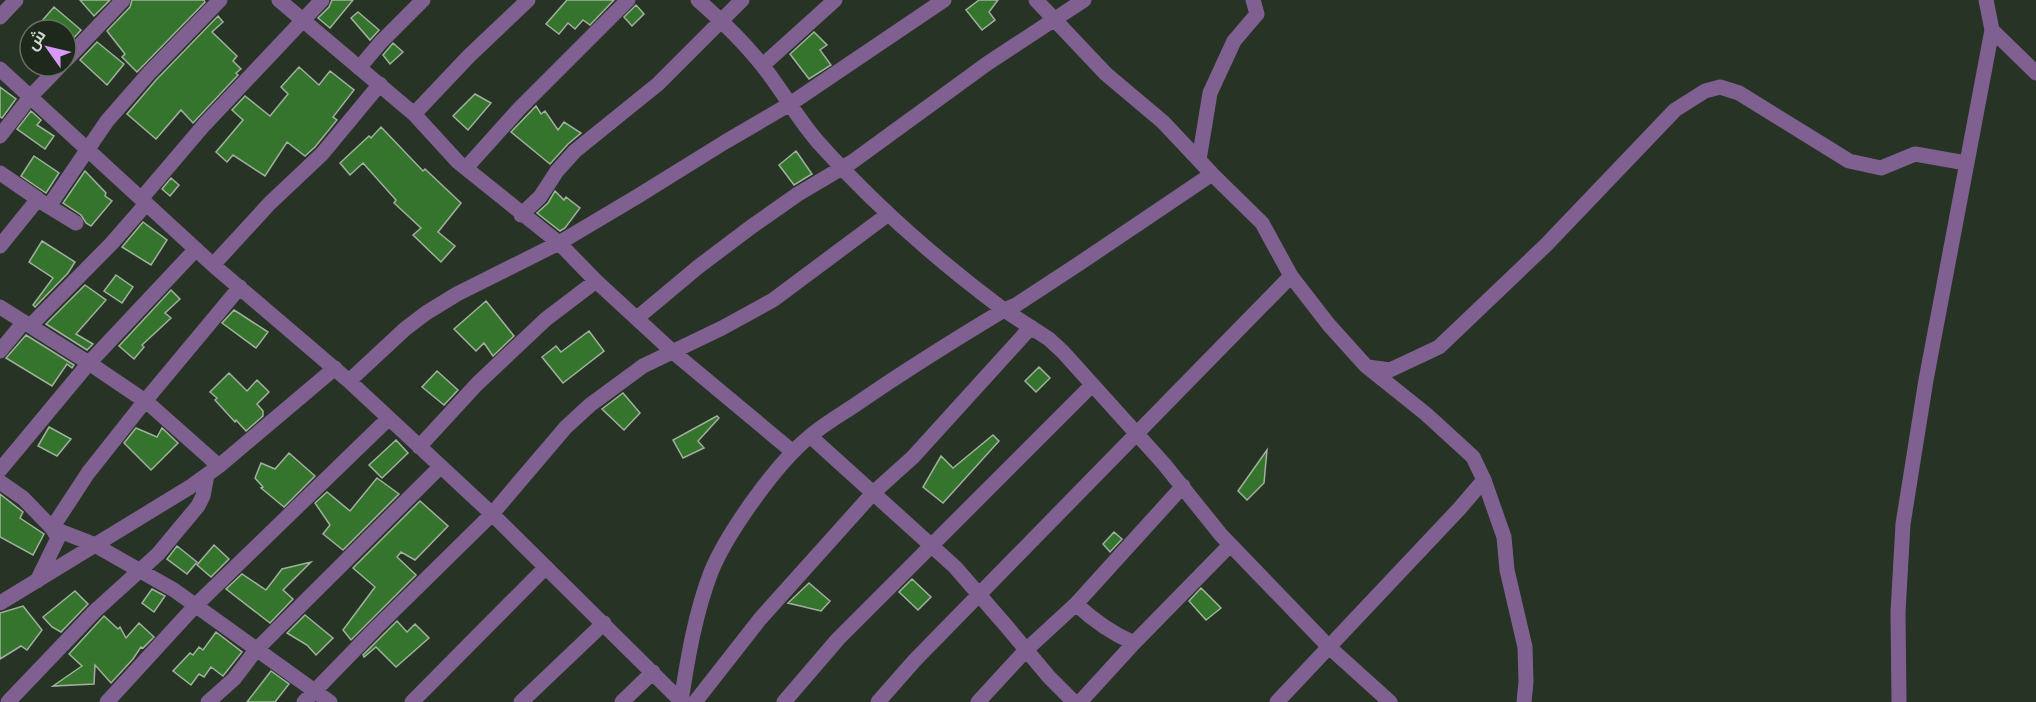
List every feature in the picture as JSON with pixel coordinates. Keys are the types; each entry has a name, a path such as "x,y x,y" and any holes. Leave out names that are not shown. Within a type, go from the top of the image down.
{"street":[{"path":"0,17 16,0"},
{"path":"78,47 123,0"},
{"path":"0,246 43,202 107,121 149,73 220,0"},
{"path":"279,0 381,84 414,114 466,168 521,215 559,243 596,281 673,352 793,452"},
{"path":"0,351 112,243 204,125 322,0"},
{"path":"359,68 423,0"},
{"path":"414,114 469,56 528,0"},
{"path":"466,168 519,109 628,0"},
{"path":"698,0 763,65 802,123 887,215 965,281 1049,339 1063,352 1183,486 1230,545 1329,647 1390,702"},
{"path":"521,215 540,197 557,171 575,151 658,84 742,0"},
{"path":"763,65 835,0"},
{"path":"349,381 405,329 457,294 559,243 790,104 944,0"},
{"path":"1036,0 1106,74 1163,122 1262,223 1291,276 1329,325 1366,366 1473,457 1484,480 1504,537 1507,570 1525,646 1524,702"},
{"path":"637,318 698,267 798,194 842,168 988,63 1084,0"},
{"path":"1199,160 1210,93 1234,41 1257,14 1253,0"},
{"path":"1899,702 1898,612 1903,524 1926,380 1992,30 1986,0"},
{"path":"1992,30 2036,73"},
{"path":"0,69 196,249 335,368 492,514 686,702"},
{"path":"0,136 30,96 48,78"},
{"path":"213,264 270,203 322,154 381,84"},
{"path":"1366,366 1390,370 1439,347 1546,245 1675,110 1705,91 1720,87 1739,93 1849,161 1881,168 1915,154 1966,163"},
{"path":"0,173 76,224"},
{"path":"686,702 693,630 710,574 719,554 746,512 793,452 810,436 918,362 1004,310 1017,305 1212,174"},
{"path":"304,702 492,514 566,427 590,405 643,366 722,328 773,300 887,215"},
{"path":"0,470 89,363 196,249"},
{"path":"878,702 915,660 1291,276"},
{"path":"419,447 477,384 546,319 596,281"},
{"path":"52,528 88,474 145,401 240,288"},
{"path":"0,308 145,401 213,470"},
{"path":"686,702 873,493 913,457 1031,327"},
{"path":"0,603 213,470 335,368"},
{"path":"784,702 838,639 1092,385"},
{"path":"107,702 195,606 389,418"},
{"path":"810,436 955,567 1048,677 1074,702"},
{"path":"208,702 234,679 256,650 440,467"},
{"path":"8,702 95,611 158,554 198,506 213,470"},
{"path":"1277,702 1484,480"},
{"path":"0,482 23,498 52,528 58,538 37,580"},
{"path":"978,702 1026,650 1076,604 1183,486"},
{"path":"52,528 93,544 174,590 330,702"},
{"path":"1080,702 1230,545"},
{"path":"412,702 546,567"},
{"path":"1076,604 1111,633 1134,643"},
{"path":"522,702 604,623"},
{"path":"622,702 653,672"}],"building":[{"path":"80,0 110,0 94,16"},
{"path":"132,0 204,0 205,2 137,72 122,57 125,54 107,31 130,7"},
{"path":"332,0 353,0 330,28 318,18 329,7"},
{"path":"567,0 614,0 590,25 583,20 575,29 568,23 559,34 546,24"},
{"path":"979,0 998,0 989,12 995,20 982,30 966,10"},
{"path":"636,5 644,14 632,26 624,17"},
{"path":"54,7 67,18 44,18"},
{"path":"358,12 379,30 370,40 351,18"},
{"path":"218,16 223,22 212,32 237,56 233,61 241,69 236,73 238,75 193,123 181,110 156,139 127,114 156,80"},
{"path":"814,32 827,45 820,50 831,65 809,79 790,54"},
{"path":"97,42 124,64 107,85 80,60"},
{"path":"393,43 403,52 390,64 383,55"},
{"path":"299,67 319,85 330,71 354,90 333,117 337,120 305,156 287,142 265,176 233,155 227,162 216,152 243,120 232,110 245,96 270,116 288,94 281,87"},
{"path":"0,87 16,99 2,118 0,117"},
{"path":"475,94 491,103 468,130 453,116"},
{"path":"536,106 541,114 545,111 558,130 564,122 581,133 550,164 511,132"},
{"path":"31,111 41,120 37,125 54,136 45,149 17,129"},
{"path":"381,127 423,171 425,169 461,203 438,232 455,246 441,262 413,235 421,228 394,203 396,200 363,163 350,175 340,163"},
{"path":"796,151 812,174 794,185 779,165"},
{"path":"34,156 59,173 46,193 21,176"},
{"path":"85,171 106,193 105,196 112,201 91,226 81,215 63,203"},
{"path":"171,178 179,185 170,196 162,189"},
{"path":"555,191 564,200 566,197 580,208 565,228 560,231 537,213 548,203"},
{"path":"143,222 167,240 151,265 122,247"},
{"path":"42,241 75,262 68,273 35,307 33,305 53,278 29,262"},
{"path":"116,275 133,287 122,303 104,291"},
{"path":"85,285 106,300 76,334 93,344 87,350 46,324"},
{"path":"171,290 180,299 165,313 171,318 142,345 144,347 134,359 119,346"},
{"path":"486,301 514,336 493,356 484,343 476,351 454,329"},
{"path":"234,310 268,332 256,348 222,323"},
{"path":"589,331 604,351 563,383 542,357 556,346 561,352"},
{"path":"26,335 74,365 72,368 67,364 52,386 6,358"},
{"path":"1039,367 1050,378 1036,392 1025,381"},
{"path":"437,371 458,390 444,405 422,387"},
{"path":"229,373 247,391 257,380 269,392 257,404 263,411 263,416 246,431 236,420 235,422 210,392"},
{"path":"623,393 640,413 624,430 602,409"},
{"path":"717,416 719,418 698,441 704,448 683,458 673,440"},
{"path":"49,427 71,439 57,456 38,446"},
{"path":"136,428 157,437 162,428 178,443 151,470 124,443"},
{"path":"993,435 999,441 943,503 923,487 941,456 953,468"},
{"path":"396,440 408,453 382,478 369,465"},
{"path":"1267,450 1264,483 1247,500 1238,491"},
{"path":"289,453 315,476 284,507 261,488 263,487 255,478 261,463 275,469"},
{"path":"377,478 399,494 343,550 323,534 330,525 315,503 327,492 350,511"},
{"path":"0,494 23,512 20,518 44,534 33,555 0,537"},
{"path":"420,501 448,526 415,560 401,552 397,557 416,575 351,640 343,630 375,587 353,568"},
{"path":"1114,532 1122,539 1110,552 1103,544"},
{"path":"214,545 229,559 211,577 197,565"},
{"path":"177,546 197,562 187,574 167,559"},
{"path":"311,562 283,590 293,599 270,623 226,589 242,574 266,590 282,569"},
{"path":"912,579 931,597 918,610 899,592"},
{"path":"809,583 830,601 821,611 788,603"},
{"path":"1201,588 1221,608 1206,620 1189,601"},
{"path":"152,589 165,596 154,612 142,603"},
{"path":"75,591 88,604 61,632 52,627 43,617"},
{"path":"23,606 42,630 27,650 21,646 0,659 0,613"},
{"path":"305,615 333,638 316,655 307,645 287,633"},
{"path":"104,616 118,629 120,627 126,638 139,623 154,637 143,648 141,647 111,683 95,665 94,684 53,686 82,666 69,654"},
{"path":"397,621 407,632 415,624 429,638 396,667 376,647 364,657 363,655"},
{"path":"216,632 242,652 223,676 211,667 204,677 199,674 191,685 173,671 190,653 193,655 199,647 203,650"},
{"path":"271,671 289,684 275,702 247,702"}]}
